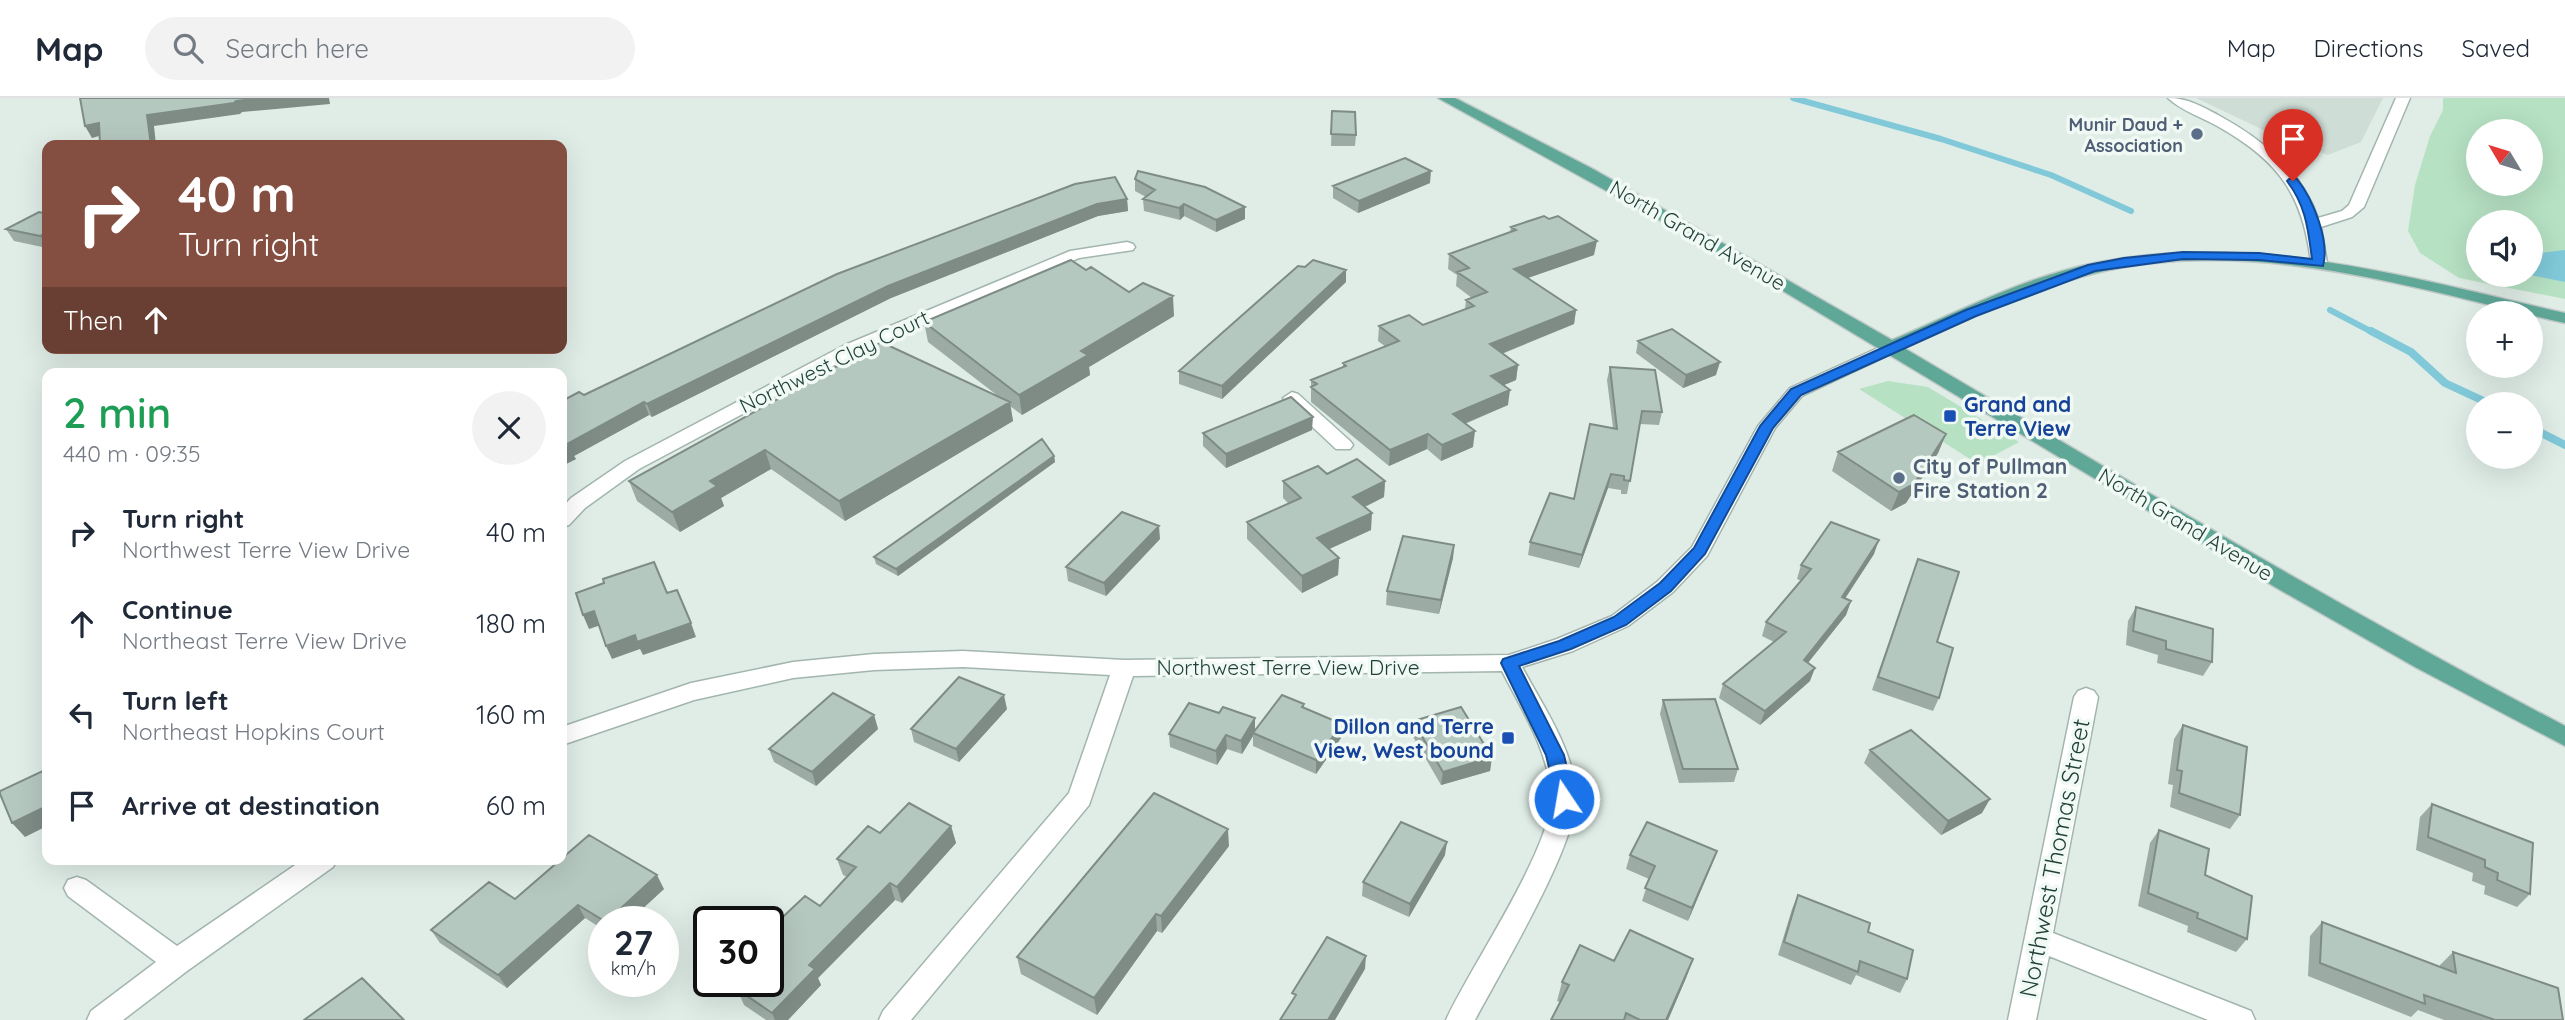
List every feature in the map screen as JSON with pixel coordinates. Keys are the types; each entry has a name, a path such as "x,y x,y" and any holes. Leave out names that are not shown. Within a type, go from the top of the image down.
{"main road":[{"name":"North Grand Avenue","path":"1445,98 1661,212 2358,626 2565,737"},
{"path":"1891,347 2066,275 2124,261 2165,256 2259,257 2319,263 2565,318"}],"street":[{"path":"2175,98 2214,117 2254,143 2302,193 2314,224 2319,263"},
{"path":"2314,224 2347,214 2356,207 2403,98"},
{"name":"Northwest Clay Court","path":"567,515 578,503 632,465 850,349 1076,254 1128,247"},
{"name":"Northwest Terre View Drive","path":"567,734 691,692 793,670 874,662 963,659 1124,668 1509,663 1565,645 1620,621 1665,587 1700,551 1767,426 1796,392 1891,347"},
{"path":"1292,398 1343,445"},
{"path":"1460,1020 1552,842 1564,799 1555,755 1509,663"},
{"path":"893,1020 1080,797 1124,668"},
{"name":"Northwest Thomas Street","path":"2022,1020 2086,697"},
{"path":"101,1020 177,962 315,865"},
{"path":"77,888 177,962"},
{"path":"2038,939 2241,1020"}],"shaded area":[{"path":"2196,98 2383,98 2361,142 2328,155 2293,144"}],"green space":[{"path":"2443,98 2565,98 2565,299 2504,287 2543,287 2543,210 2466,210 2466,279 2459,278 2420,253 2408,231 2415,185 2430,136 2443,110"},
{"path":"1888,381 1928,387 2019,442 1978,464 1859,389"}],"water":[{"path":"2565,250 2565,282 2543,278 2543,253"}],"building":[{"path":"80,98 263,98 147,115 150,140 100,140 99,123 85,126"},
{"path":"1332,111 1355,112 1356,135 1331,134"},
{"path":"1405,158 1431,171 1359,201 1333,186"},
{"path":"1138,171 1205,187 1245,207 1216,220 1184,204 1179,208 1143,199 1155,190 1135,179"},
{"path":"1115,177 1127,199 1097,204 888,286 647,404 644,402 567,444 567,398 579,392 584,395 837,274 1075,184"},
{"path":"39,212 42,213 40,236 6,229"},
{"path":"1544,216 1549,219 1558,216 1597,241 1514,269 1576,310 1490,344 1518,365 1491,376 1510,390 1453,414 1475,431 1442,445 1428,434 1390,450 1311,387 1317,384 1311,380 1346,366 1343,363 1399,341 1379,326 1409,315 1423,325 1474,306 1466,300 1487,292 1457,272 1469,268 1449,254 1516,230 1511,227"},
{"path":"1071,260 1086,270 1091,267 1129,292 1143,283 1173,296 1081,351 1088,355 1019,395 924,322"},
{"path":"1313,260 1346,270 1222,386 1179,371 1298,266 1305,267"},
{"path":"1672,329 1720,362 1686,375 1638,341"},
{"path":"881,342 1010,402 839,501 765,450 710,481 717,486 672,512 629,481"},
{"path":"1610,367 1655,370 1662,412 1642,411 1630,481 1624,480 1624,476 1611,474 1582,555 1530,542 1550,493 1574,499 1590,424 1617,429"},
{"path":"1291,397 1313,417 1226,454 1203,433"},
{"path":"1914,415 1946,434 1914,484 1899,492 1838,452"},
{"path":"1042,439 1054,456 896,569 874,557"},
{"path":"1357,459 1385,481 1353,497 1372,513 1317,538 1339,558 1302,576 1247,522 1301,498 1283,481 1318,466 1327,474"},
{"path":"1122,512 1159,526 1104,583 1066,567"},
{"path":"1831,522 1879,540 1842,597 1851,601 1804,660 1815,668 1765,711 1723,684 1786,632 1766,622 1811,569 1801,565"},
{"path":"1403,536 1454,545 1441,600 1387,591"},
{"path":"1918,559 1959,572 1937,642 1953,648 1939,698 1878,677"},
{"path":"654,562 667,593 677,590 691,623 637,642 635,635 606,646 594,611 583,615 576,593 604,583 603,579"},
{"path":"2136,607 2213,629 2212,662 2166,649 2166,641 2133,631"},
{"path":"959,677 1004,695 956,749 911,729"},
{"path":"833,693 874,715 812,772 769,749"},
{"path":"1282,695 1304,704 1302,707 1342,724 1316,760 1253,733"},
{"path":"1715,699 1738,769 1683,769 1663,700"},
{"path":"1189,703 1219,713 1223,707 1255,718 1241,741 1226,735 1216,751 1169,734"},
{"path":"1461,707 1492,757 1443,772 1413,721"},
{"path":"2183,725 2247,747 2240,815 2179,793 2182,771 2177,770"},
{"path":"1911,730 1990,799 1948,821 1870,750"},
{"path":"42,771 42,808 12,823 0,791"},
{"path":"1154,793 1228,829 1161,916 1156,914 1094,998 1017,957"},
{"path":"909,803 951,826 897,887 890,883 809,965 815,969 772,1013 749,997 784,997 784,916 805,896 820,906 856,867 837,859 868,826 880,833"},
{"path":"2432,804 2533,843 2530,894 2497,880 2498,873 2485,867 2485,860 2428,837"},
{"path":"1401,822 1447,842 1410,904 1363,882"},
{"path":"1647,822 1717,851 1692,908 1645,888 1655,866 1630,855"},
{"path":"2159,830 2209,849 2205,875 2252,896 2247,939 2197,918 2198,913 2148,893"},
{"path":"589,835 657,875 623,906 588,906 588,911 578,905 498,975 431,930 489,882 515,899 554,865 567,865 567,854"},
{"path":"1798,895 1870,923 1868,932 1913,950 1907,979 1860,961 1858,972 1784,942"},
{"path":"2322,922 2456,973 2453,952 2558,988 2563,1020 2495,1020 2424,995 2425,1004 2320,963"},
{"path":"1630,930 1693,959 1666,1020 1640,1020 1626,1013 1624,1020 1551,1020 1569,985 1562,982 1580,945 1614,961"},
{"path":"1327,937 1366,956 1328,1020 1280,1020 1296,995 1292,993"},
{"path":"362,978 404,1020 304,1020"}],"waterway":[{"path":"1793,98 1941,139 2051,175 2131,211"},
{"path":"2330,310 2374,333"},
{"path":"2371,331 2411,352 2445,383 2466,393"},
{"path":"2543,434 2565,445"}],"place":[{"name":"Munir Daud + Association","path":"2197,134"},
{"name":"Grand and Terre View","path":"1950,416"},
{"name":"City of Pullman Fire Station 2","path":"1899,478"},
{"name":"Dillon and Terre View, West bound","path":"1508,738"}],"route":[{"path":"1564,799 1555,755 1509,663 1565,645 1620,621 1665,587 1700,551 1767,426 1796,392 1828,375 1971,313 2066,275 2092,268 2124,261 2183,255 2259,257 2319,263 2312,214 2293,181"}]}
